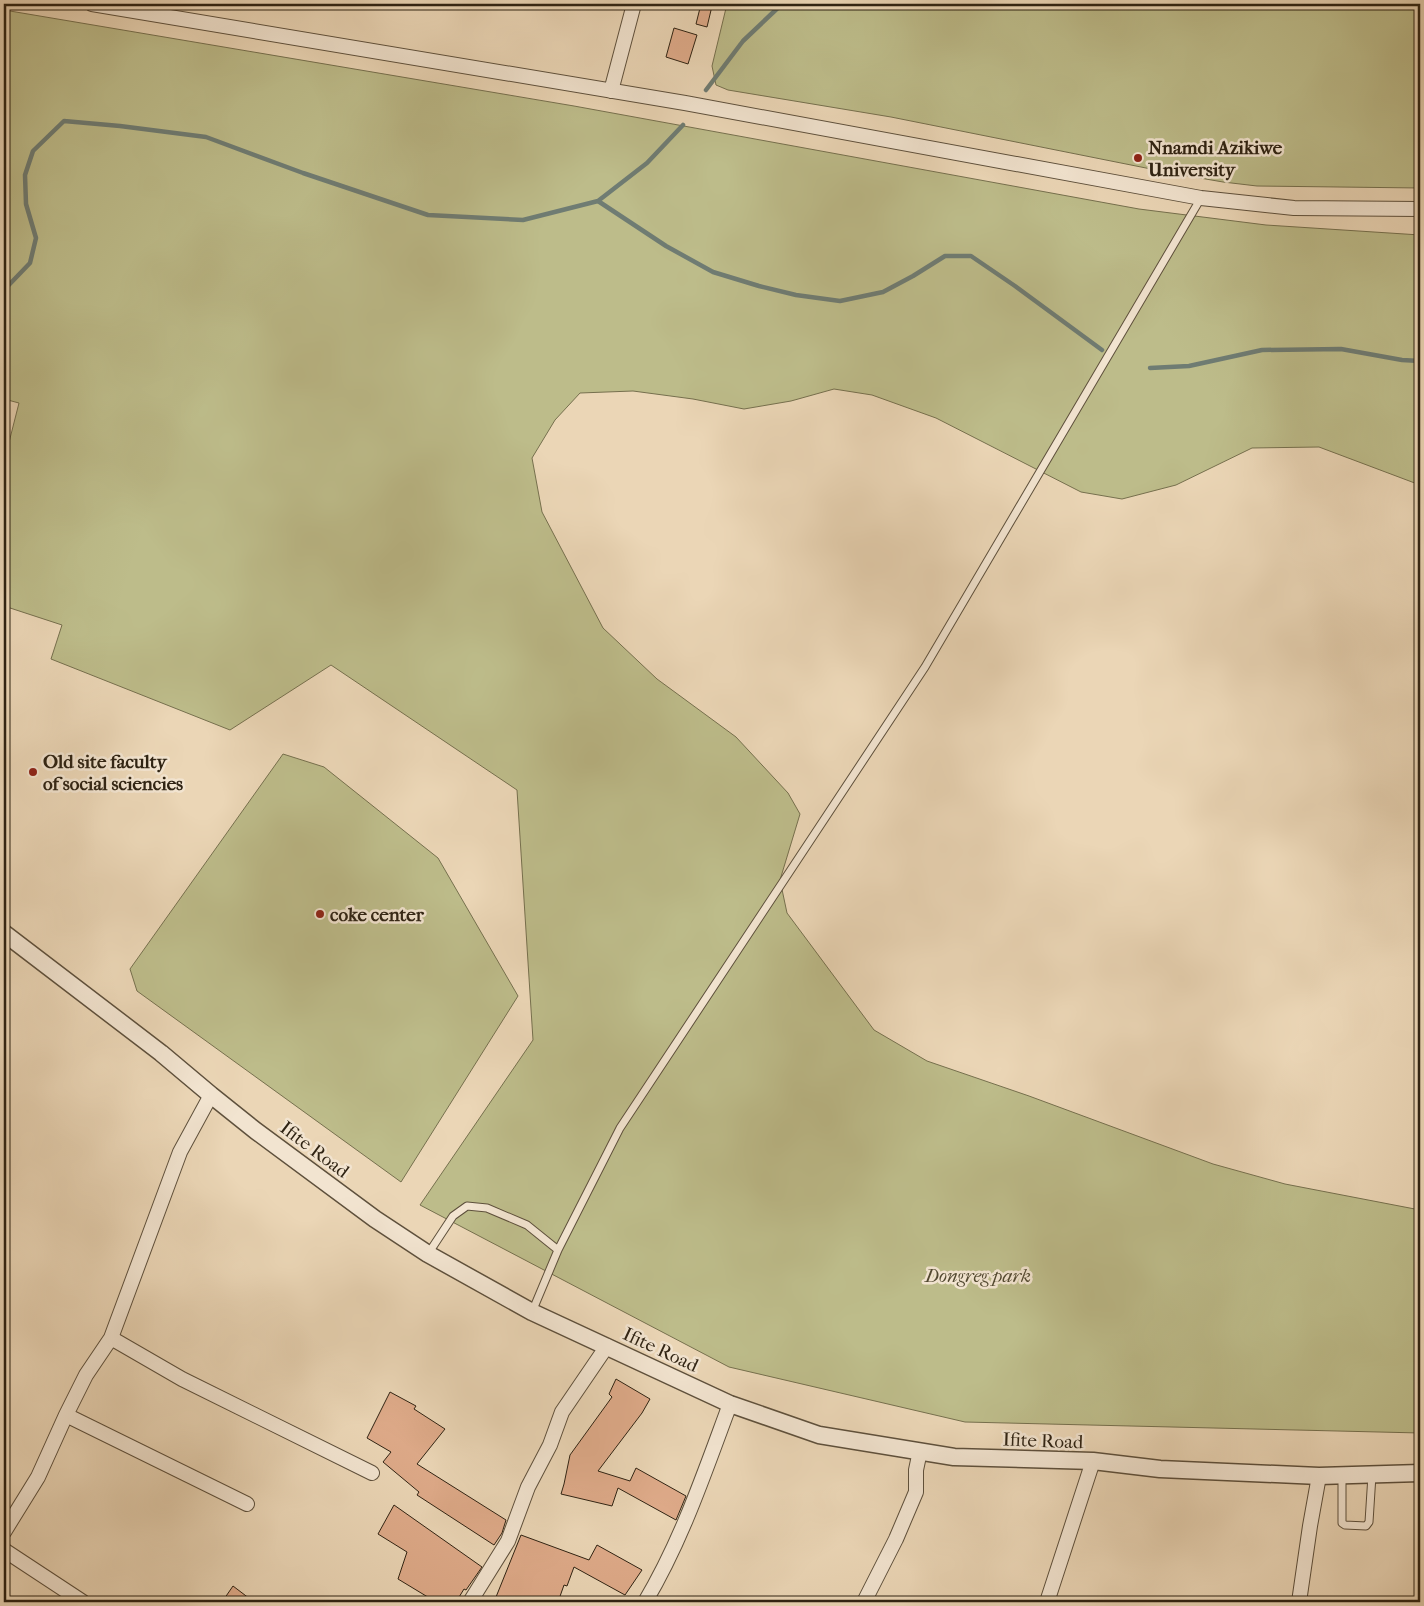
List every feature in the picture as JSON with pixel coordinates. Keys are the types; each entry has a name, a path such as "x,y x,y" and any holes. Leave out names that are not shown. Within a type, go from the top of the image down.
{"street":[{"path":"92,4 611,91 1202,198 1294,208 1420,209"},
{"path":"611,91 634,4"},
{"name":"Ifite Road","path":"4,933 161,1053 211,1095 375,1219 428,1254 532,1312 730,1404 819,1435 876,1446 954,1457 1093,1461 1160,1469 1319,1476 1420,1473"},
{"path":"5,1525 38,1477 86,1375 111,1338 180,1152 211,1095"},
{"path":"111,1338 182,1379 372,1473"},
{"path":"470,1602 508,1540 528,1487 550,1445 562,1412 607,1346"},
{"path":"645,1602 658,1581 690,1510 730,1404"},
{"path":"66,1415 247,1504"},
{"path":"864,1602 896,1539 916,1492 916,1470 920,1451"},
{"path":"1047,1602 1093,1461"},
{"path":"1299,1602 1319,1476"},
{"path":"4,1550 83,1602"}],"lane":[{"path":"532,1312 558,1250 620,1128 925,667 1202,198"},
{"path":"428,1254 453,1216 467,1206 487,1208 527,1225 558,1250"},
{"path":"1342,1475 1342,1523 1345,1525 1366,1526 1369,1522 1372,1474"}],"green space":[{"path":"727,4 1420,4 1420,188 1257,186 1223,182 891,117 728,90 716,85 712,66"},
{"name":"Dongreg park","path":"4,10 574,106 1139,209 1266,225 1420,235 1420,485 1319,447 1252,448 1176,485 1122,499 1081,492 936,418 872,395 834,389 791,401 744,409 693,399 633,391 580,393 555,420 532,458 542,512 603,628 657,679 736,737 788,793 800,814 780,880 787,913 874,1030 927,1061 1029,1096 1213,1164 1285,1184 1420,1210 1420,1433 965,1422 729,1367 420,1205 533,1040 517,790 331,665 230,730 51,659 62,625 4,606 4,462 19,403 4,399"},
{"name":"coke center","path":"283,754 324,767 438,858 518,996 401,1182 137,991 130,969"}],"building":[{"path":"701,4 712,6 707,27 696,24"},
{"path":"674,28 697,35 688,64 666,57"},
{"path":"616,1379 650,1399 642,1413 598,1471 630,1481 636,1468 686,1496 676,1520 618,1488 612,1506 561,1494 570,1455 612,1397 609,1394"},
{"path":"390,1392 416,1406 414,1409 445,1429 417,1464 506,1520 502,1533 494,1545 417,1495 419,1492 383,1462 391,1452 367,1438"},
{"path":"394,1505 482,1567 456,1602 436,1602 398,1579 407,1552 378,1534"},
{"path":"521,1535 589,1560 597,1545 642,1570 625,1595 574,1567 567,1586 564,1585 558,1602 494,1602"},
{"path":"233,1586 254,1602 222,1602"}],"waterway":[{"path":"706,90 743,41 782,4"},
{"path":"4,290 30,263 36,238 26,204 25,175 33,151 64,121 206,137 303,173 428,215 523,220 598,201 647,163 683,125"},
{"path":"598,201 666,246 713,272 796,295 840,301 883,292 945,256 971,256 1102,350"},
{"path":"1150,368 1189,366 1262,350 1341,349 1402,360 1420,361"}],"place":[{"name":"Nnamdi Azikiwe University","path":"1138,158"},
{"name":"Old site faculty of social sciencies","path":"33,772"},
{"name":"coke center","path":"320,914"}]}
